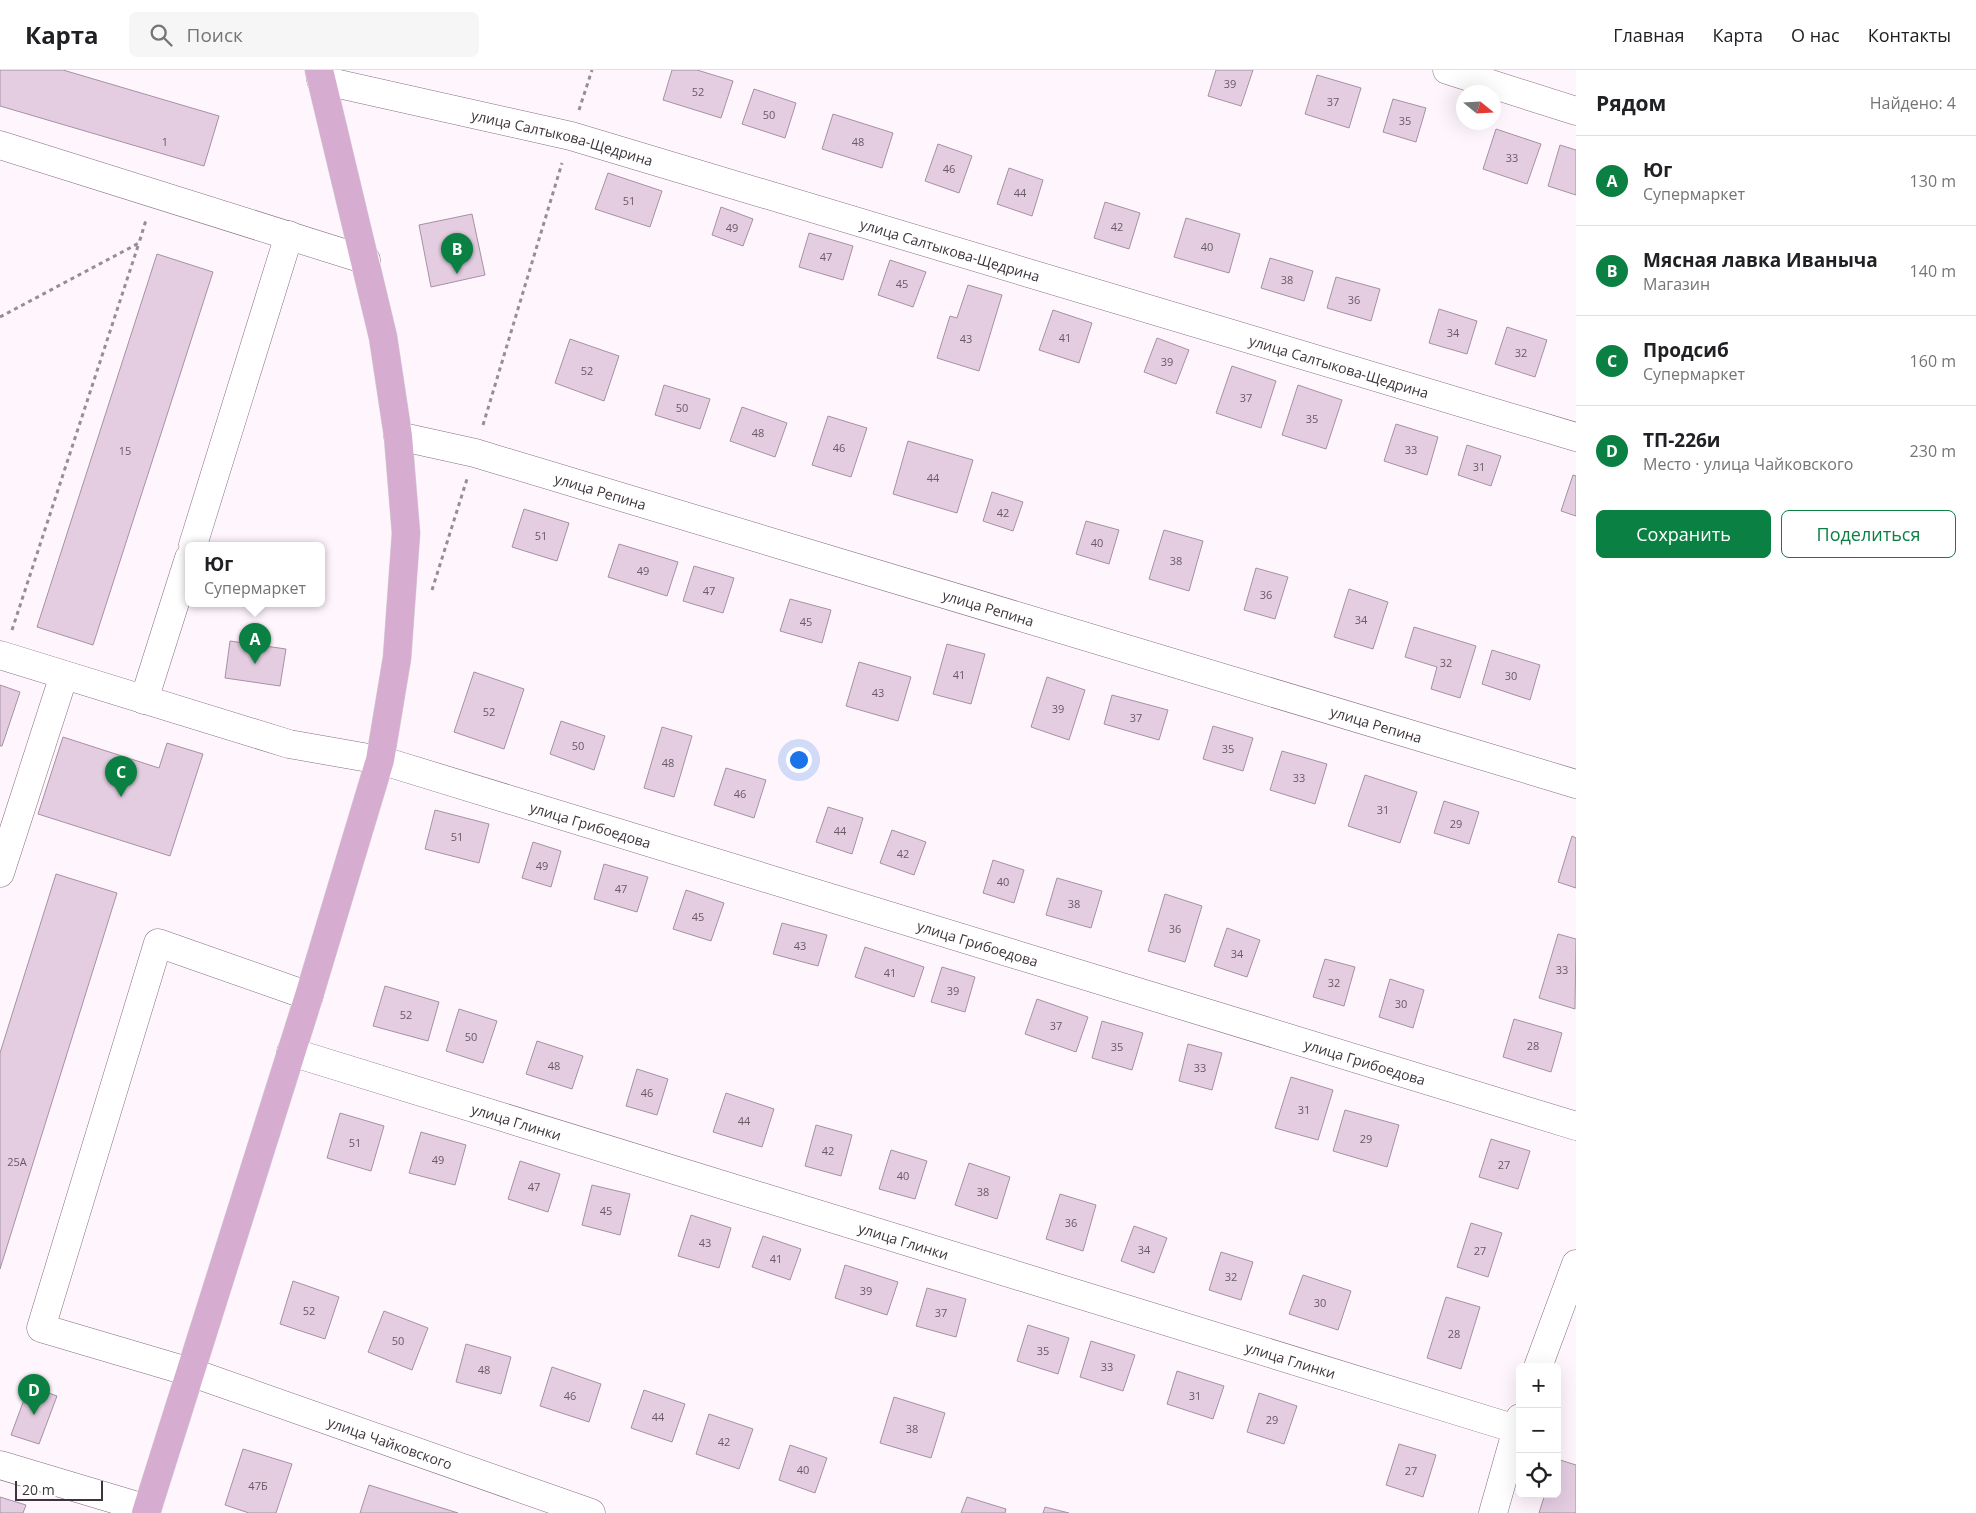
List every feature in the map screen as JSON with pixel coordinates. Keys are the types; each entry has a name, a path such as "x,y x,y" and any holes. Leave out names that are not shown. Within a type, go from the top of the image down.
{"main road":[{"path":"147,1511 309,996 380,760 397,658 406,532 398,436 383,337 320,75"}],"street":[{"path":"1447,70 1576,111"},
{"name":"улица Салтыкова-Щедрина","path":"320,75 571,136 1576,437"},
{"path":"0,144 366,260"},
{"path":"194,542 289,235"},
{"name":"улица Репина","path":"398,436 475,453 1576,784"},
{"path":"144,700 185,571"},
{"name":"улица Грибоедова","path":"2,656 289,744 380,760 1576,1126"},
{"path":"0,873 64,675"},
{"name":"улица Чайковского","path":"309,996 158,943 41,1328 190,1372 591,1513"},
{"name":"улица Глинки","path":"291,1052 1516,1423"},
{"path":"1539,1363 1576,1264"},
{"path":"1494,1513 1516,1431"},
{"path":"0,1465 147,1511"}],"path":[{"path":"432,592 592,70"},
{"path":"2,656 139,244 154,193"},
{"path":"0,317 139,244"}],"building":[{"path":"0,70 63,70 219,116 204,166 0,106"},
{"path":"672,70 697,70 733,81 721,118 663,100"},
{"path":"1216,70 1253,70 1241,106 1208,96"},
{"path":"1317,75 1361,88 1349,128 1305,114"},
{"path":"754,89 796,103 785,138 742,124"},
{"path":"1393,99 1426,108 1416,142 1383,132"},
{"path":"833,114 893,133 882,168 822,149"},
{"path":"1496,130 1541,144 1527,184 1483,169"},
{"path":"938,144 972,156 959,193 925,181"},
{"path":"1560,145 1576,150 1576,195 1548,186"},
{"path":"1009,168 1043,180 1032,216 997,204"},
{"path":"608,173 662,191 650,227 595,209"},
{"path":"1105,202 1140,213 1129,249 1094,238"},
{"path":"721,207 753,219 743,246 712,235"},
{"path":"472,214 485,275 431,287 419,225"},
{"path":"1186,218 1240,234 1229,273 1174,257"},
{"path":"809,233 853,246 843,280 799,267"},
{"path":"157,254 213,272 93,645 37,627"},
{"path":"1270,258 1313,271 1304,301 1261,288"},
{"path":"890,260 926,272 913,307 878,295"},
{"path":"1336,277 1380,289 1371,321 1327,308"},
{"path":"968,285 1002,295 979,371 937,358 950,316 957,318"},
{"path":"1439,309 1477,321 1467,354 1429,343"},
{"path":"1053,310 1092,323 1079,363 1039,350"},
{"path":"1507,327 1547,340 1535,377 1495,364"},
{"path":"1157,338 1189,350 1176,384 1144,372"},
{"path":"570,339 619,356 604,401 555,383"},
{"path":"1232,366 1276,381 1261,428 1216,413"},
{"path":"664,385 710,399 700,429 655,415"},
{"path":"1298,385 1342,400 1326,449 1282,435"},
{"path":"742,407 787,423 775,457 730,441"},
{"path":"828,416 867,428 851,477 812,465"},
{"path":"1396,424 1438,437 1427,475 1384,461"},
{"path":"908,441 973,460 957,513 893,494"},
{"path":"1467,445 1501,456 1491,486 1458,475"},
{"path":"1573,475 1576,476 1576,516 1561,511"},
{"path":"992,492 1023,502 1013,531 983,521"},
{"path":"524,509 569,523 557,561 512,547"},
{"path":"1086,521 1119,530 1109,564 1076,554"},
{"path":"1164,530 1203,541 1189,591 1149,579"},
{"path":"619,544 678,562 667,596 608,577"},
{"path":"694,566 734,578 723,613 683,601"},
{"path":"1256,568 1288,577 1275,619 1244,610"},
{"path":"1349,589 1388,602 1373,649 1334,637"},
{"path":"790,599 831,610 822,643 780,631"},
{"path":"1414,627 1476,646 1460,698 1431,689 1437,667 1405,657"},
{"path":"230,641 286,649 280,686 225,678"},
{"path":"947,644 985,654 971,704 933,694"},
{"path":"1492,650 1540,665 1530,700 1482,684"},
{"path":"859,662 911,677 898,721 846,706"},
{"path":"474,672 524,689 504,749 454,732"},
{"path":"1047,677 1085,690 1069,740 1031,727"},
{"path":"0,685 20,692 2,746 0,746"},
{"path":"1112,695 1168,710 1159,740 1104,724"},
{"path":"561,721 605,736 594,770 550,754"},
{"path":"1213,726 1253,738 1243,771 1203,759"},
{"path":"662,727 692,736 674,797 644,788"},
{"path":"63,737 159,768 167,743 203,754 170,856 38,814"},
{"path":"1282,751 1327,764 1315,804 1270,790"},
{"path":"726,768 766,780 754,818 714,805"},
{"path":"1365,775 1417,792 1400,843 1348,826"},
{"path":"1444,801 1479,812 1469,844 1434,833"},
{"path":"828,807 863,818 852,854 816,842"},
{"path":"435,810 489,824 479,863 425,849"},
{"path":"892,830 926,842 914,875 880,863"},
{"path":"1572,836 1576,838 1576,888 1558,882"},
{"path":"533,842 561,851 551,887 522,878"},
{"path":"993,860 1024,870 1014,903 983,893"},
{"path":"604,864 648,877 637,912 594,899"},
{"path":"56,874 117,893 0,1269 0,1053"},
{"path":"1057,878 1102,891 1091,928 1046,915"},
{"path":"686,890 724,903 711,941 673,929"},
{"path":"1165,894 1202,906 1185,962 1148,951"},
{"path":"782,923 827,935 818,966 773,954"},
{"path":"1227,928 1260,940 1247,977 1214,966"},
{"path":"1558,934 1576,939 1575,1009 1539,998"},
{"path":"865,947 924,967 914,997 855,977"},
{"path":"1325,959 1355,967 1344,1006 1313,997"},
{"path":"942,967 975,977 965,1012 931,1002"},
{"path":"1390,979 1424,990 1413,1028 1379,1017"},
{"path":"385,986 439,1002 428,1041 373,1026"},
{"path":"1037,999 1088,1017 1076,1052 1025,1034"},
{"path":"459,1009 497,1021 483,1063 446,1051"},
{"path":"1514,1019 1562,1033 1551,1072 1503,1057"},
{"path":"1102,1021 1143,1033 1132,1070 1092,1058"},
{"path":"537,1041 583,1056 572,1089 526,1074"},
{"path":"1188,1044 1222,1053 1212,1090 1179,1081"},
{"path":"637,1069 668,1079 657,1115 626,1106"},
{"path":"1291,1077 1333,1090 1318,1140 1275,1128"},
{"path":"726,1093 774,1109 762,1147 713,1132"},
{"path":"1345,1110 1399,1125 1387,1167 1333,1151"},
{"path":"340,1113 384,1126 371,1171 327,1158"},
{"path":"816,1125 852,1135 841,1176 805,1166"},
{"path":"421,1132 466,1145 455,1185 409,1173"},
{"path":"1491,1139 1530,1151 1518,1189 1479,1177"},
{"path":"891,1150 927,1161 915,1199 879,1189"},
{"path":"520,1161 560,1174 548,1212 508,1199"},
{"path":"969,1163 1010,1177 997,1219 955,1205"},
{"path":"592,1185 630,1194 620,1235 582,1225"},
{"path":"1060,1194 1096,1205 1083,1251 1046,1239"},
{"path":"691,1215 731,1228 719,1268 678,1256"},
{"path":"1471,1223 1502,1233 1488,1277 1457,1267"},
{"path":"1134,1226 1167,1238 1154,1273 1121,1261"},
{"path":"763,1236 801,1249 790,1280 752,1267"},
{"path":"1221,1252 1253,1262 1241,1300 1209,1290"},
{"path":"845,1265 898,1282 887,1315 835,1298"},
{"path":"1303,1275 1351,1291 1338,1330 1289,1314"},
{"path":"293,1281 339,1297 325,1339 280,1324"},
{"path":"927,1288 966,1299 956,1337 916,1326"},
{"path":"1446,1297 1480,1307 1461,1369 1427,1358"},
{"path":"384,1311 428,1328 412,1370 368,1352"},
{"path":"1028,1325 1069,1338 1058,1374 1017,1361"},
{"path":"1091,1341 1135,1355 1123,1391 1080,1377"},
{"path":"466,1344 511,1357 501,1394 456,1382"},
{"path":"552,1367 601,1384 589,1422 540,1406"},
{"path":"1177,1371 1224,1386 1213,1419 1167,1404"},
{"path":"29,1386 57,1396 39,1444 11,1435"},
{"path":"644,1390 685,1404 672,1442 631,1428"},
{"path":"1259,1393 1297,1406 1284,1444 1247,1432"},
{"path":"894,1397 945,1413 931,1458 880,1443"},
{"path":"709,1414 753,1429 739,1469 696,1454"},
{"path":"1399,1444 1436,1455 1423,1497 1386,1485"},
{"path":"790,1445 827,1458 815,1493 779,1480"},
{"path":"243,1449 292,1464 276,1513 249,1513 225,1505"},
{"path":"1561,1460 1576,1465 1576,1513 1539,1513 1544,1498 1561,1498"},
{"path":"369,1485 458,1513 360,1513"},
{"path":"0,1497 26,1505 23,1513 0,1513"},
{"path":"967,1497 1006,1509 1005,1513 961,1513"},
{"path":"1045,1507 1069,1513 1043,1513"}],"place":[{"name":"Мясная лавка Иваныча","path":"457,274"},
{"name":"Юг","path":"255,664"},
{"name":"Продсиб","path":"121,797"},
{"name":"ТП-226и","path":"34,1415"}]}
